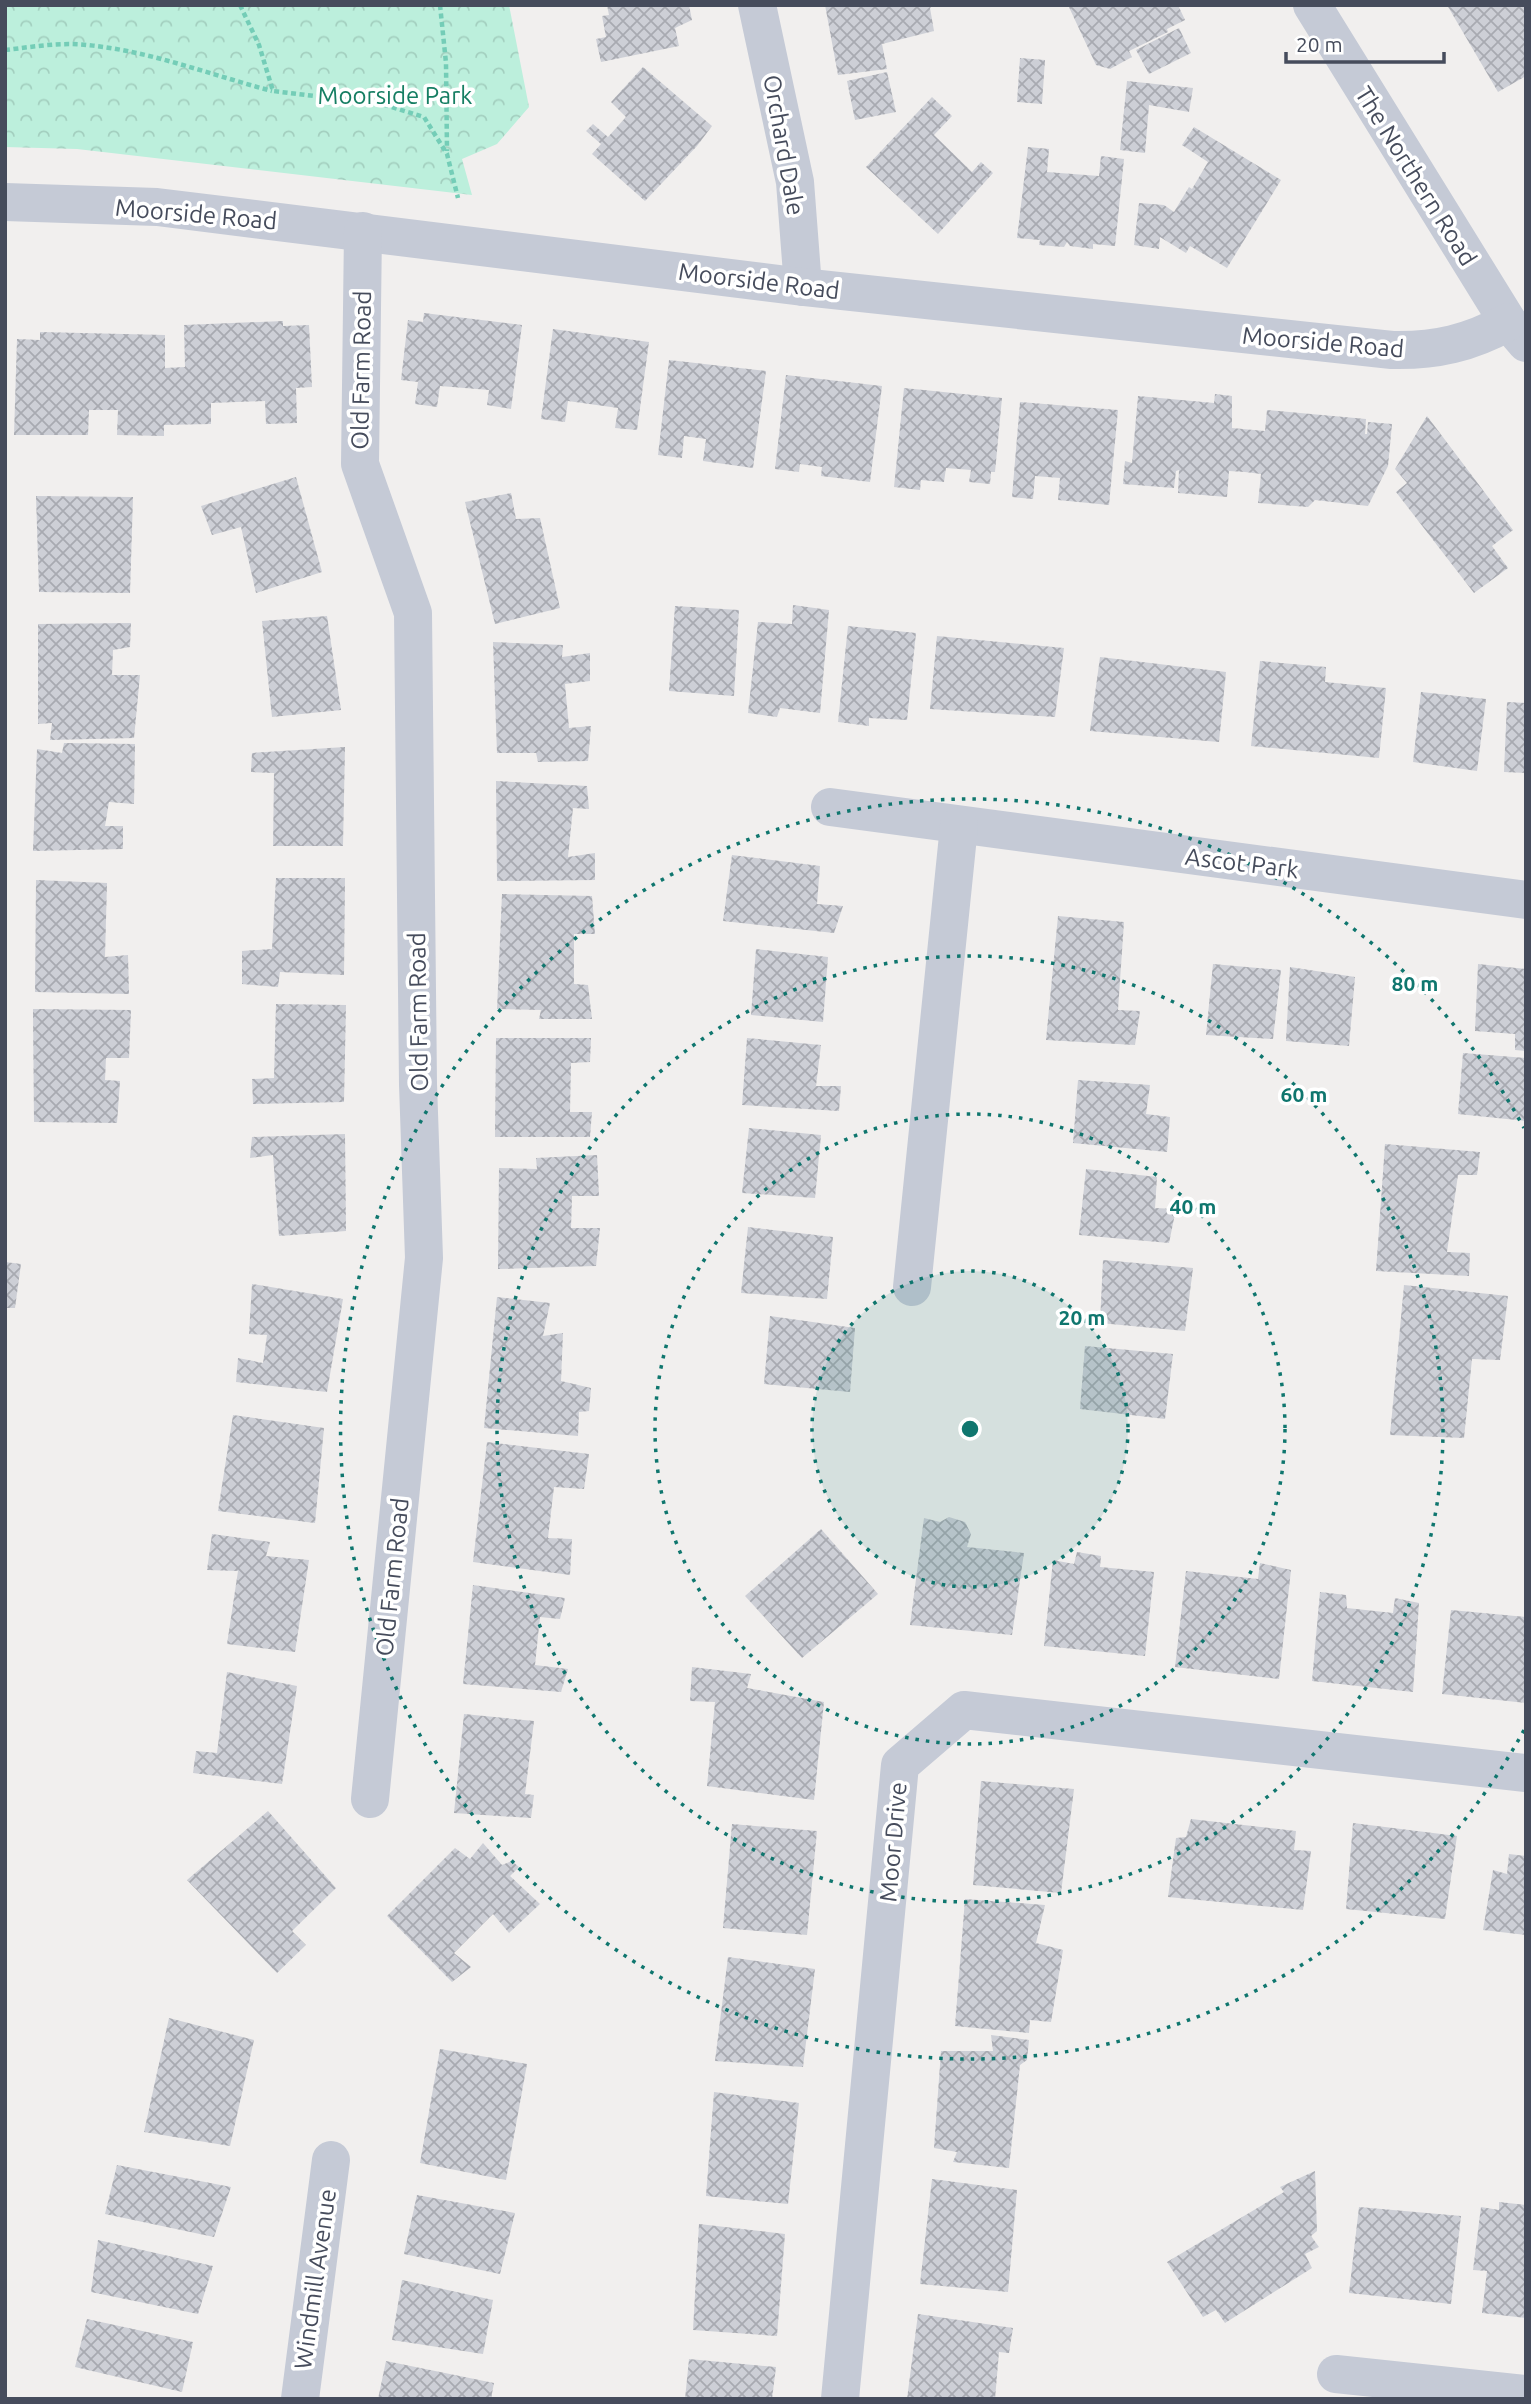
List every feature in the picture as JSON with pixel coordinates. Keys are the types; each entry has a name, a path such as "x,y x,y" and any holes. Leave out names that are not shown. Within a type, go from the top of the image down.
{"street":[{"name":"Orchard Dale","path":"757,5 795,182 803,287"},
{"name":"The Northern Road","path":"1312,5 1517,332"},
{"name":"Moorside Road","path":"5,202 157,207 803,287 1392,350 1439,349 1477,338 1517,332"},
{"name":"Old Farm Road","path":"363,231 360,464 413,613 418,1084 424,1258 370,1798"},
{"name":"Ascot Park","path":"830,807 1526,900"},
{"path":"912,1287 959,826"},
{"name":"Moor Drive","path":"841,2399 900,1765 964,1710 1526,1773"},
{"name":"Windmill Avenue","path":"300,2399 331,2160"},
{"path":"1336,2374 1526,2394"}],"path":[{"path":"240,5 259,45 273,91"},
{"path":"440,5 446,63 447,154 459,203"},
{"path":"5,50 59,44 87,45 135,53 273,91 382,104 424,117 447,154"}],"green space":[{"name":"Moorside Park","path":"5,5 509,5 529,107 497,144 462,159 472,195 77,149 5,147"}],"building":[{"path":"607,5 689,5 692,20 675,28 679,46 601,62 596,39 606,37 602,16 609,15"},
{"path":"825,5 933,5 930,8 934,31 882,44 887,69 838,75"},
{"path":"1068,5 1178,5 1185,20 1167,29 1168,32 1129,51 1132,57 1110,69 1096,65"},
{"path":"1447,5 1524,5 1526,76 1498,92"},
{"path":"1179,28 1191,53 1149,74 1136,50"},
{"path":"1020,58 1045,60 1042,104 1017,102"},
{"path":"643,67 712,126 697,146 645,201 592,154 601,144 586,131 593,124 608,137 626,117 611,102"},
{"path":"887,72 896,112 855,120 847,81"},
{"path":"1127,81 1193,88 1189,112 1149,105 1145,153 1120,150"},
{"path":"932,97 952,116 934,135 972,172 981,162 993,173 938,234 866,167"},
{"path":"1194,127 1281,180 1227,268 1190,246 1186,253 1160,237 1159,249 1134,245 1139,203 1164,205 1174,212 1208,162 1182,145"},
{"path":"1028,147 1049,149 1047,172 1099,176 1101,156 1124,159 1115,246 1093,244 1093,249 1070,246 1067,242 1064,247 1039,245 1040,240 1017,238"},
{"path":"424,313 522,325 511,409 487,405 489,390 440,386 437,407 415,404 418,382 401,380 408,320 423,322"},
{"path":"283,321 283,326 309,325 312,387 296,388 297,423 266,424 265,401 211,403 211,424 164,425 164,436 117,435 118,410 89,410 88,435 14,435 17,339 40,340 40,332 165,335 165,368 185,367 184,325"},
{"path":"553,329 649,342 637,430 615,428 618,408 568,401 565,422 541,419"},
{"path":"669,360 766,371 753,468 703,461 706,439 684,436 682,458 658,455"},
{"path":"786,375 882,386 870,482 821,476 822,467 800,464 799,472 775,469"},
{"path":"904,388 1002,398 995,472 991,472 990,484 969,482 971,470 946,468 944,482 921,480 920,490 894,487"},
{"path":"1215,394 1232,396 1232,428 1265,431 1267,410 1366,419 1365,434 1368,422 1392,424 1388,466 1368,506 1315,500 1308,507 1258,503 1261,474 1245,472 1229,471 1227,497 1178,493 1179,470 1176,471 1174,488 1123,484 1125,461 1132,463 1138,396 1214,403"},
{"path":"1020,402 1118,410 1109,505 1058,500 1060,478 1035,476 1033,499 1012,497"},
{"path":"1427,416 1513,530 1492,546 1508,568 1474,593 1396,492 1407,483 1395,469"},
{"path":"296,477 322,572 256,593 241,527 212,535 201,506"},
{"path":"511,493 516,519 540,518 560,608 495,624 465,502"},
{"path":"36,496 133,497 130,593 39,592"},
{"path":"793,605 829,610 820,713 780,708 777,717 748,713 758,622 792,624"},
{"path":"675,606 739,610 734,696 669,691"},
{"path":"327,616 341,710 272,717 262,621"},
{"path":"131,623 130,647 113,650 112,675 140,675 134,738 50,740 52,723 38,724 38,624"},
{"path":"848,626 916,633 907,720 869,718 869,726 838,722"},
{"path":"937,636 1064,648 1055,717 930,709"},
{"path":"493,642 563,645 562,657 590,653 590,681 565,684 569,728 591,726 588,761 538,762 536,753 497,753"},
{"path":"1100,657 1226,672 1219,742 1090,731"},
{"path":"1260,661 1326,667 1325,682 1386,688 1379,758 1251,746"},
{"path":"1421,692 1486,699 1477,771 1413,762"},
{"path":"1507,702 1526,703 1526,773 1504,772"},
{"path":"64,743 135,744 134,804 109,802 105,826 123,826 123,849 33,851 37,749 62,753"},
{"path":"345,747 343,846 273,846 274,773 251,772 252,753"},
{"path":"496,781 587,786 589,809 573,808 568,857 595,853 595,880 497,881"},
{"path":"732,855 820,866 817,904 843,906 834,933 723,921"},
{"path":"276,878 345,878 344,975 280,972 278,987 242,984 242,951 272,949"},
{"path":"36,880 107,883 105,957 128,955 129,994 35,992"},
{"path":"502,894 592,896 595,934 574,934 574,984 588,985 592,1019 539,1019 541,1010 497,1009"},
{"path":"1058,916 1124,922 1118,1010 1140,1011 1135,1045 1046,1040"},
{"path":"756,949 828,957 823,1022 751,1015"},
{"path":"1213,964 1281,970 1273,1039 1206,1035"},
{"path":"1478,964 1526,969 1526,1051 1515,1050 1515,1034 1475,1031"},
{"path":"1290,967 1355,977 1349,1046 1286,1041"},
{"path":"276,1004 346,1005 344,1102 253,1104 252,1079 274,1078"},
{"path":"33,1009 131,1010 129,1058 106,1058 105,1080 120,1081 117,1123 34,1122"},
{"path":"496,1038 591,1038 590,1062 571,1063 570,1112 592,1112 590,1137 495,1137"},
{"path":"747,1038 821,1045 816,1086 841,1086 839,1111 742,1105"},
{"path":"1463,1053 1526,1058 1526,1121 1458,1114"},
{"path":"1078,1080 1150,1085 1146,1114 1170,1117 1167,1152 1073,1143"},
{"path":"749,1128 821,1135 815,1198 742,1193"},
{"path":"345,1134 346,1231 279,1236 273,1155 250,1158 252,1137"},
{"path":"1385,1144 1480,1152 1477,1175 1458,1175 1447,1252 1470,1253 1469,1276 1376,1271"},
{"path":"597,1155 599,1196 572,1196 571,1228 600,1228 596,1266 498,1269 499,1168 537,1169 536,1158"},
{"path":"1086,1169 1157,1177 1155,1208 1176,1209 1169,1243 1079,1235"},
{"path":"748,1227 833,1237 827,1299 741,1293"},
{"path":"1103,1260 1193,1268 1185,1331 1100,1323"},
{"path":"5,1262 21,1264 15,1308 5,1308"},
{"path":"252,1284 343,1299 327,1392 236,1382 238,1358 263,1363 267,1335 249,1334"},
{"path":"1404,1285 1508,1296 1500,1360 1472,1359 1464,1438 1390,1435"},
{"path":"497,1297 550,1303 543,1336 563,1333 561,1381 591,1388 589,1411 579,1412 578,1436 484,1428"},
{"path":"770,1316 855,1328 850,1392 764,1384"},
{"path":"1085,1346 1173,1354 1165,1419 1080,1409"},
{"path":"233,1415 324,1428 315,1523 218,1511"},
{"path":"487,1442 589,1454 584,1489 554,1487 548,1538 572,1539 570,1575 473,1562"},
{"path":"949,1517 965,1522 971,1534 967,1547 1024,1553 1012,1635 910,1625 924,1518 940,1522"},
{"path":"821,1529 878,1594 802,1658 745,1596"},
{"path":"212,1534 270,1542 266,1556 309,1560 295,1652 227,1644 238,1571 207,1570"},
{"path":"1077,1552 1101,1556 1100,1567 1154,1572 1145,1656 1044,1646 1053,1560 1074,1564"},
{"path":"1260,1563 1291,1570 1279,1679 1175,1667 1186,1571 1258,1579"},
{"path":"473,1585 565,1598 560,1619 540,1617 535,1665 568,1669 561,1692 463,1684"},
{"path":"1320,1592 1346,1595 1347,1608 1393,1613 1395,1598 1419,1603 1413,1692 1312,1681"},
{"path":"1451,1610 1526,1617 1526,1703 1442,1694"},
{"path":"692,1667 751,1674 747,1688 824,1702 814,1800 707,1786 715,1702 690,1701"},
{"path":"227,1672 297,1686 282,1784 193,1773 196,1751 217,1753"},
{"path":"464,1714 534,1721 525,1794 534,1795 531,1818 454,1813"},
{"path":"981,1781 1074,1789 1061,1893 973,1885"},
{"path":"268,1811 336,1888 292,1931 306,1945 277,1973 187,1880"},
{"path":"1191,1819 1296,1831 1294,1850 1311,1851 1303,1910 1168,1897 1176,1838 1186,1837"},
{"path":"1353,1823 1457,1836 1445,1919 1346,1909"},
{"path":"732,1824 817,1831 807,1935 723,1928"},
{"path":"483,1843 502,1865 512,1861 519,1867 510,1876 540,1904 509,1933 493,1914 454,1953 471,1967 452,1982 387,1916 455,1848 470,1859"},
{"path":"1509,1854 1526,1856 1526,1935 1483,1930 1493,1870 1507,1874"},
{"path":"965,1899 1045,1905 1036,1943 1063,1950 1051,2022 1030,2020 1029,2033 955,2026"},
{"path":"728,1957 815,1969 803,2067 715,2061"},
{"path":"169,2018 254,2040 230,2146 144,2132"},
{"path":"991,2035 1029,2040 1027,2060 1020,2065 1009,2168 953,2162 957,2152 934,2148 941,2051 993,2051"},
{"path":"440,2049 527,2064 506,2180 420,2163"},
{"path":"714,2092 799,2103 788,2204 706,2196"},
{"path":"117,2165 231,2187 214,2237 105,2214"},
{"path":"1315,2171 1317,2231 1311,2236 1319,2247 1305,2254 1312,2268 1225,2323 1216,2310 1203,2317 1167,2262 1284,2192 1280,2187"},
{"path":"932,2179 1017,2190 1008,2292 920,2284"},
{"path":"417,2195 515,2213 500,2274 404,2254"},
{"path":"1499,2202 1526,2205 1526,2318 1482,2313 1487,2271 1473,2270 1481,2207 1499,2210"},
{"path":"1359,2207 1461,2216 1451,2304 1349,2293"},
{"path":"699,2224 785,2234 777,2336 693,2330"},
{"path":"98,2240 213,2266 198,2314 91,2292"},
{"path":"402,2280 493,2300 483,2354 392,2340"},
{"path":"918,2314 1013,2328 1009,2353 999,2352 995,2399 907,2399"},
{"path":"87,2319 193,2342 182,2392 75,2367"},
{"path":"689,2359 776,2367 772,2399 685,2399"},
{"path":"386,2361 494,2383 491,2399 378,2399"}]}
